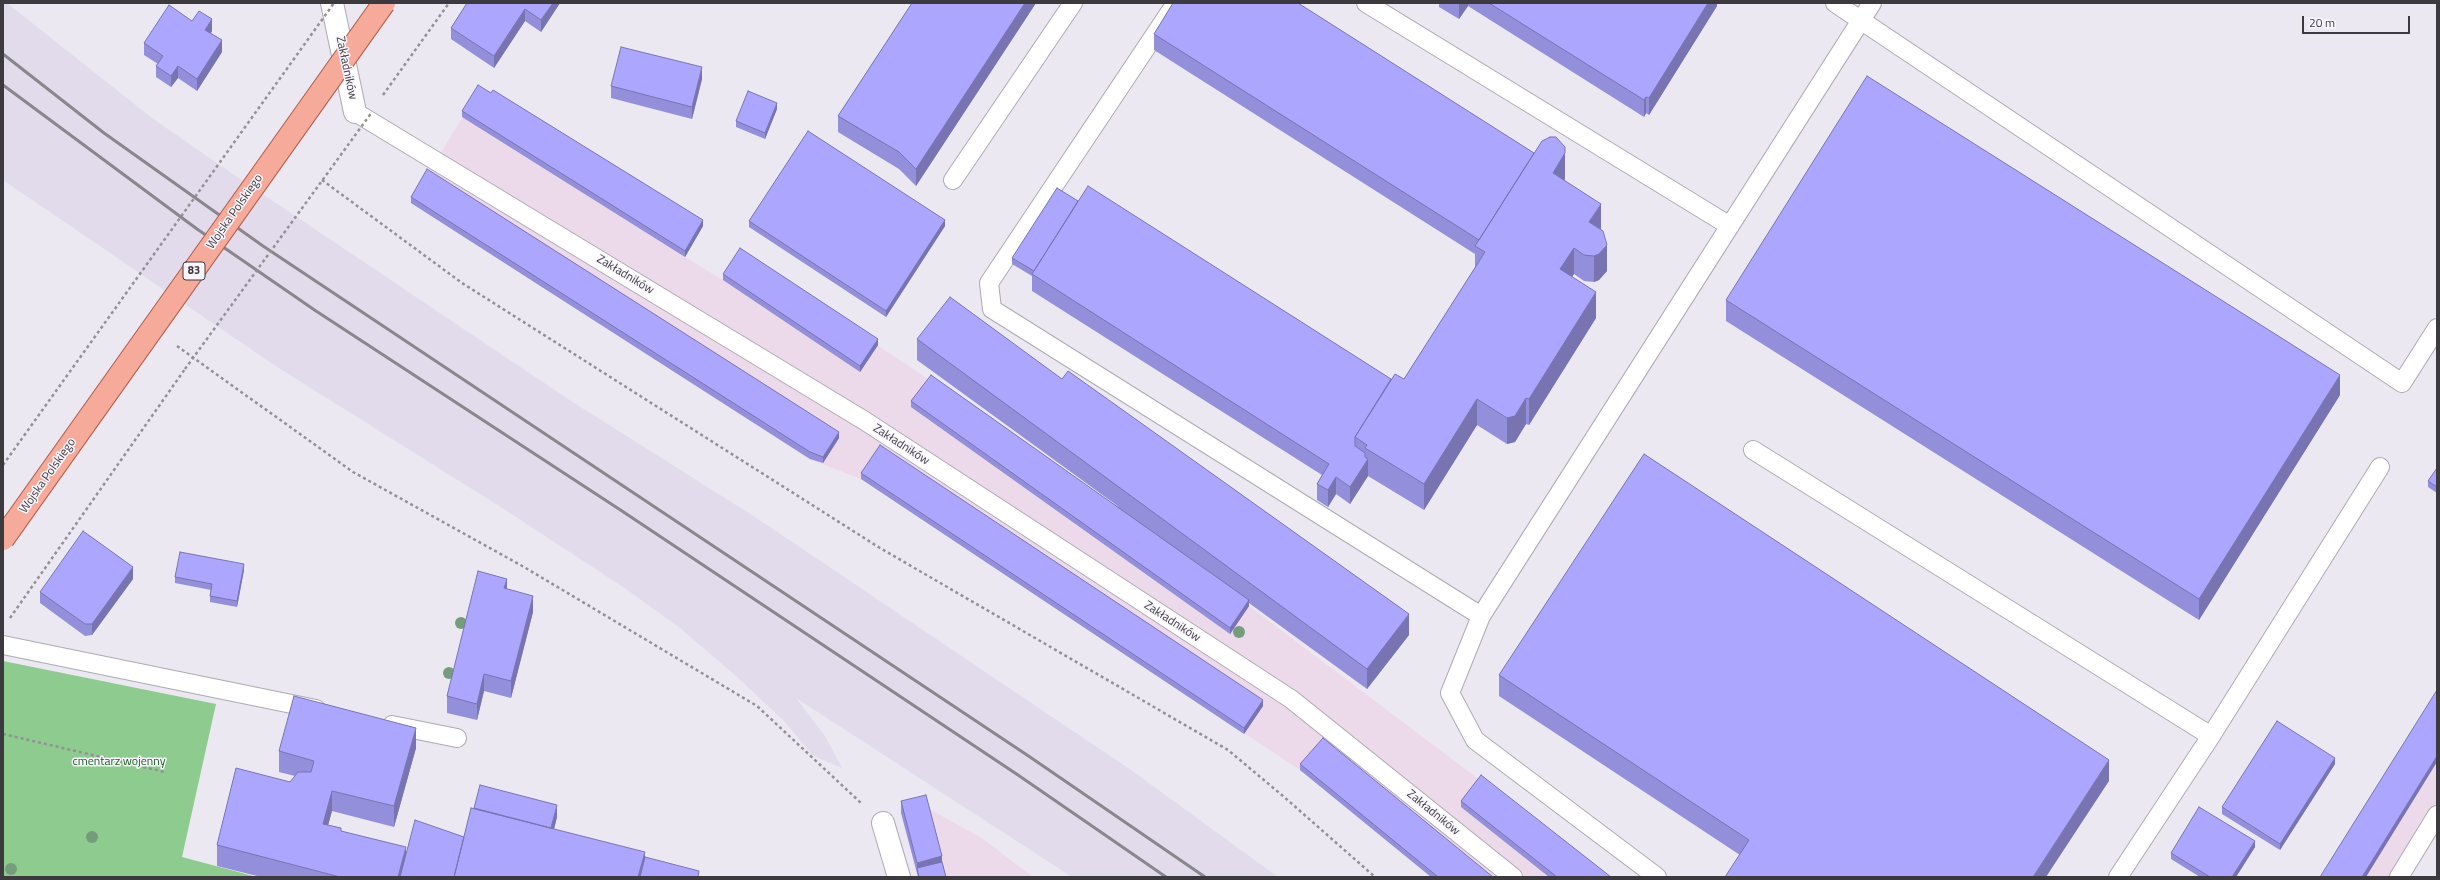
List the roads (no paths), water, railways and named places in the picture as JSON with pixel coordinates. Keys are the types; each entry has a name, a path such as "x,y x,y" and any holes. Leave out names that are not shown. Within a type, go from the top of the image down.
{"main road":[{"name":"Wojska Polskiego","path":"3,539 384,3"}],"street":[{"name":"Zakładników","path":"333,3 364,112"},
{"path":"883,823 899,877"}],"lane":[{"path":"953,180 1074,3"},
{"path":"1176,3 988,283 992,309 1481,616"},
{"path":"1366,3 1730,226"},
{"path":"1835,3 2402,383 2437,328"},
{"path":"1657,877 1475,740 1450,693 1481,616 1872,3"},
{"name":"Zakładników","path":"364,112 865,421 1291,699 1514,877"},
{"path":"1753,450 2211,736"},
{"path":"2118,877 2211,736 2380,467"},
{"path":"3,645 331,712"},
{"path":"378,722 456,738"},
{"path":"2398,877 2437,815"}],"railway":[{"path":"3,54 104,133 263,246 1030,757 1205,877"},
{"path":"3,85 197,229 316,311 622,511 1018,775 1166,877"}],"park label":[{"name":"cmentarz wojenny","path":"119,762"}]}
